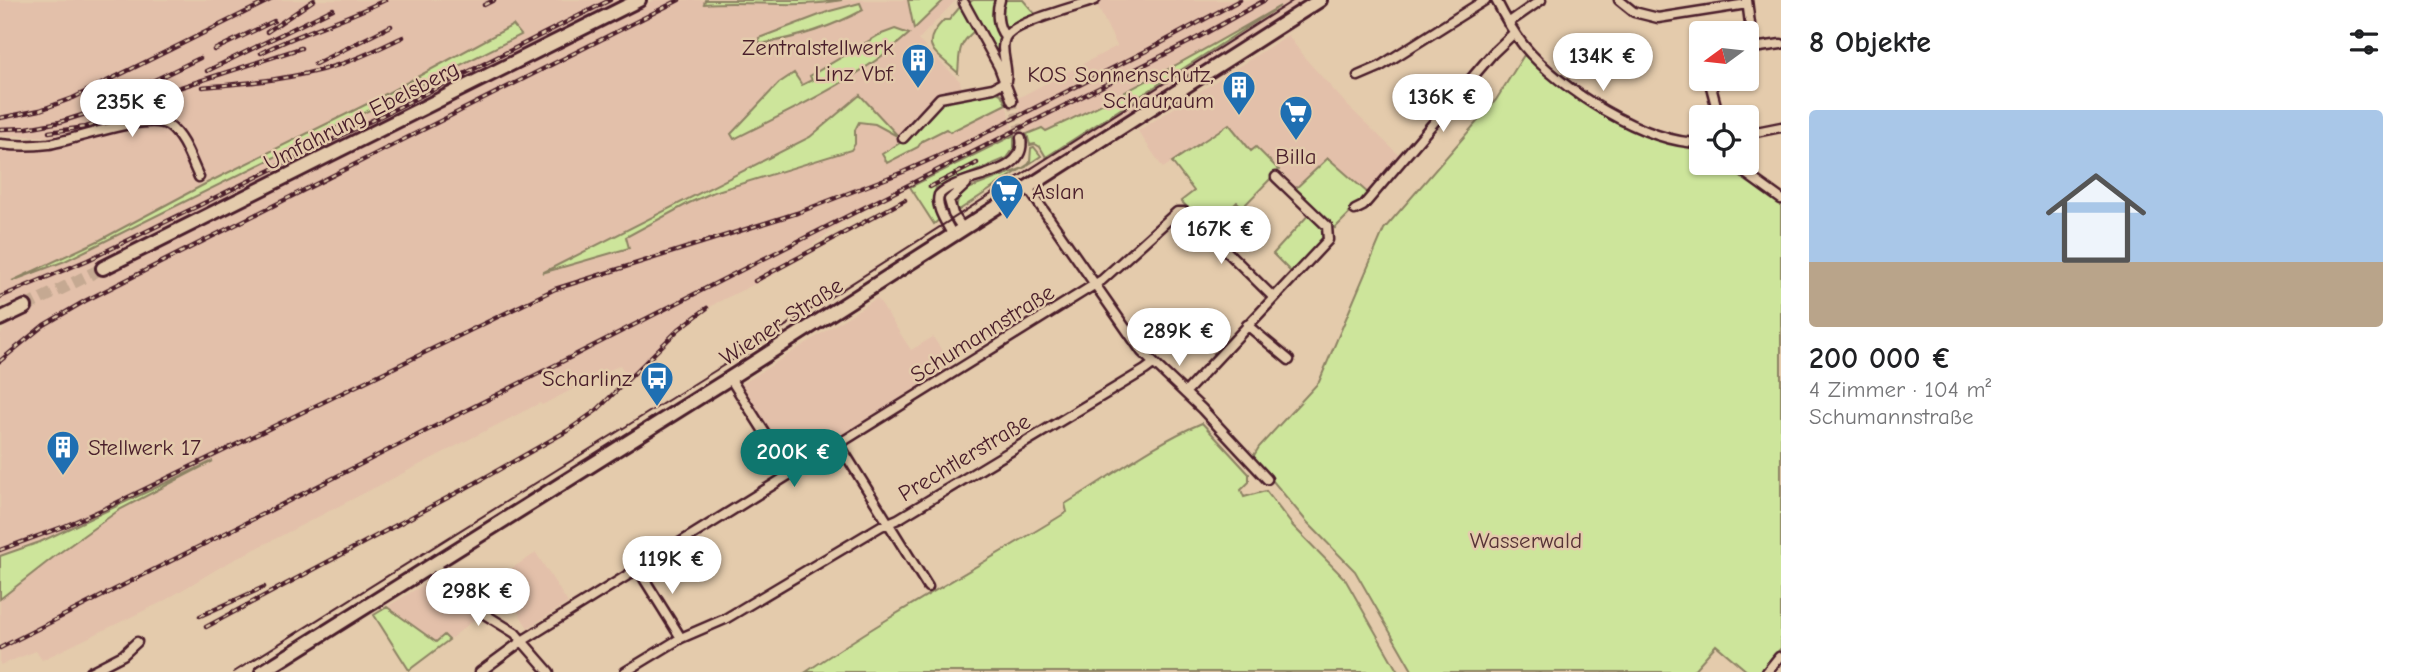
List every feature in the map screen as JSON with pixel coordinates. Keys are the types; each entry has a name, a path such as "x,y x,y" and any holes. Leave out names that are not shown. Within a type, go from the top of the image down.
{"main road":[{"name":"Umfahrung Ebelsberg","path":"103,268 639,0"},
{"name":"Wiener Straße","path":"261,672 730,378 1320,0"},
{"path":"0,319 25,307"}],"street":[{"path":"1000,0 997,13 1001,32 1005,37 1006,81"},
{"path":"1005,37 1022,25 1095,0"},
{"path":"1358,76 1378,67 1485,0"},
{"path":"1496,0 1514,33 1539,62 1594,104 1632,124 1689,142"},
{"path":"1508,23 1541,0"},
{"path":"1619,0 1634,12 1658,18 1747,2 1748,21"},
{"path":"964,3 1006,81 1012,101"},
{"path":"1355,210 1363,206 1514,33"},
{"path":"1759,48 1781,44"},
{"path":"903,138 940,98 993,88 1006,81"},
{"path":"0,144 49,144 128,125 157,121 165,123 176,133 199,177"},
{"path":"1759,131 1781,127"},
{"path":"958,232 939,209 938,198 943,191 1014,162 1022,148 1021,138"},
{"path":"1748,175 1781,199"},
{"path":"1185,393 1326,244 1329,236 1323,220 1276,177"},
{"path":"1028,188 1132,340 1267,479"},
{"name":"Schumannstraße","path":"480,672 522,641 1094,286 1170,217 1181,211 1190,215 1273,297"},
{"path":"1247,325 1289,360"},
{"name":"Prechtlerstraße","path":"625,672 681,638 725,619 1124,383 1153,363"},
{"path":"730,378 791,474"},
{"path":"839,444 928,587"},
{"path":"434,563 451,589 473,607 515,633 549,672"},
{"path":"638,569 681,638"},
{"path":"90,672 123,655 136,642"},
{"path":"1767,672 1779,657"}],"shaded area":[{"path":"0,0 623,0 100,261 105,273 119,269 654,0 705,0 704,4 721,2 811,5 842,0 908,0 914,29 944,0 956,0 918,40 960,81 962,90 937,96 899,137 903,141 883,154 887,163 906,154 921,141 946,129 950,132 1006,104 1014,135 868,208 840,224 775,274 716,303 682,327 630,381 620,365 542,405 540,403 222,566 162,602 42,660 36,651 0,665 0,599 119,510 187,474 40,542 0,556 0,335 7,325 28,312 22,301 0,305 0,150 46,150 123,129 157,125 173,134 200,186 206,183 178,128 159,117 129,121 53,139 0,135","holes":["860,3 834,24 810,33 761,44 759,38 830,11","909,33 873,64 731,134 794,74 801,86 812,79 811,75 879,35","860,95 896,135 875,124 859,122 855,129 855,144 689,203 626,237 629,248 544,273 810,137"]},
{"path":"1102,0 1303,0 1033,174 1029,168 1258,20 1094,109 1045,131 1027,134 1016,99 1117,46 1096,3"},
{"path":"1288,35 1348,106 1401,157 1369,194 1328,158 1297,188 1257,147 1251,151 1229,124 1163,168 1138,131"},
{"path":"877,298 911,350 933,337 953,367 790,465 739,386"},
{"path":"536,553 568,603 528,628 496,578"},
{"path":"436,577 445,588 480,615 449,640 444,635 437,642 387,607"}],"green space":[{"path":"705,0 842,0 825,3 704,4"},
{"path":"908,0 944,0 914,29"},
{"path":"997,0 1001,60 969,2"},
{"path":"1002,0 1023,0 1037,16 1004,30"},
{"path":"860,3 863,10 826,27 760,44 759,38 830,11"},
{"path":"1280,6 1046,157 1040,147 1030,145 1027,134 1042,128 1046,131 1105,102"},
{"path":"960,7 974,31 962,45 958,73 937,54 931,43 936,29 944,20 949,20"},
{"path":"513,25 521,35 65,261 12,281 100,240 207,183 371,102"},
{"path":"895,29 909,34 869,65 825,92 734,139 731,134 779,83 794,73 802,85 812,80 810,76 879,35"},
{"name":"Wasserwald","path":"1524,55 1564,87 1606,115 1651,136 1689,147 1689,175 1742,175 1781,203 1781,648 1761,672 1748,672 1716,645 1692,672 1413,672 1355,571 1307,522 1253,457 1259,447 1319,382 1384,229 1496,100"},
{"path":"994,91 1001,94 1006,104 950,132 946,129 887,163 882,154 903,141 939,102"},
{"path":"860,95 899,137 875,124 859,122 855,130 855,144 851,150 714,192 626,237 629,248 542,273 810,137"},
{"path":"1229,124 1251,151 1256,147 1279,170 1243,207 1237,202 1210,229 1181,201 1194,191 1172,162"},
{"path":"1014,135 1014,148 1007,158 936,188 932,202 940,219 934,224 910,187"},
{"path":"1034,147 1041,156 1028,165 1031,148"},
{"path":"1328,158 1369,194 1335,228 1294,190"},
{"path":"1022,169 959,210 956,208 959,195 968,189"},
{"path":"1311,212 1325,227 1324,234 1312,252 1291,272 1273,254"},
{"path":"1202,423 1249,474 1249,482 1241,490 1244,497 1266,491 1293,526 1345,579 1398,672 806,672 903,610 1067,512 1065,504 1132,461"},
{"path":"213,461 119,510 0,599 0,556 40,542"},
{"path":"387,607 436,642 444,635 449,640 409,670 374,615"}],"tunnel":[{"path":"1012,101 1021,138"},
{"path":"25,307 103,268"}],"tram line":[{"path":"234,672 729,362 1294,0"}],"railway":[{"path":"0,118 40,110 73,98 270,0"},
{"path":"267,32 314,0"},
{"path":"261,53 385,0"},
{"path":"484,5 494,0"},
{"path":"0,297 88,260 610,0"},
{"path":"0,361 44,325 85,301 679,0"},
{"path":"0,550 108,507 555,289 797,213 903,172 956,148 1240,0"},
{"path":"0,648 1197,38 1265,0"},
{"path":"207,71 333,9"},
{"path":"214,50 274,21"},
{"path":"315,64 391,26"},
{"path":"203,87 271,80 322,70 355,59 403,37"},
{"path":"0,129 27,128 60,122 175,89 301,48"},
{"path":"128,93 200,58"},
{"path":"49,132 86,127 153,107"},
{"path":"930,187 977,163"},
{"path":"755,281 905,200"},
{"path":"206,627 567,431 597,410 679,329 707,308"},
{"path":"200,616 264,587"}],"place":[{"name":"Zentralstellwerk Linz Vbf.","path":"918,90"},
{"name":"KOS Sonnenschutz, Schauraum","path":"1239,117"},
{"name":"Billa","path":"1296,142"},
{"name":"Aslan","path":"1007,221"},
{"name":"Scharlinz","path":"657,408"},
{"name":"Stellwerk 17","path":"63,477"}]}
